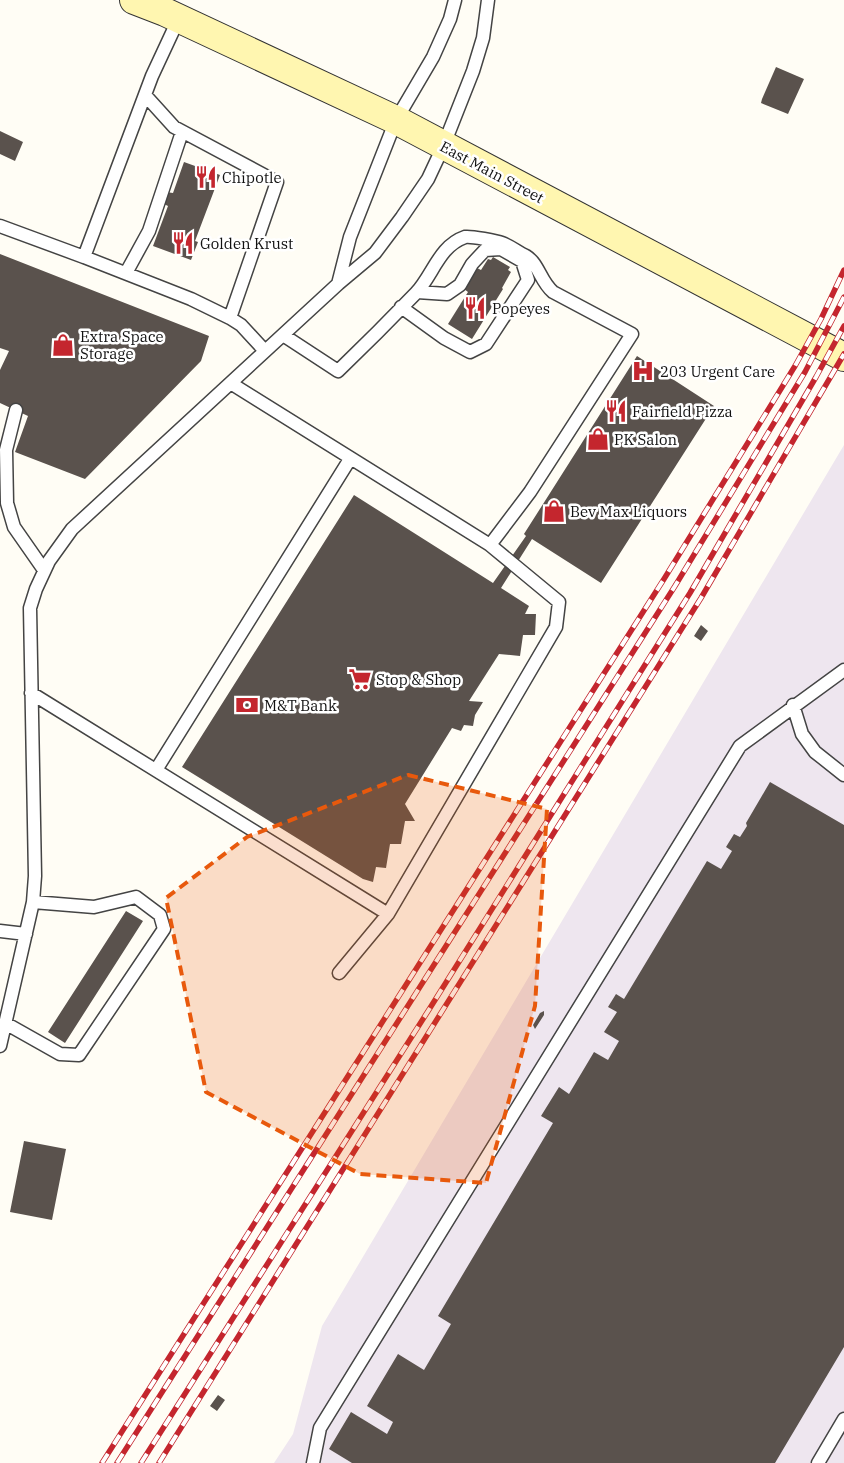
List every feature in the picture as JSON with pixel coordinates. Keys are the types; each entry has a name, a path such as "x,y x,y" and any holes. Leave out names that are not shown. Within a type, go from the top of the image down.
{"main road":[{"name":"East Main Street","path":"134,0 178,18 396,120 844,357"}],"lane":[{"path":"338,284 350,237 396,120 433,57 450,19 455,0"},
{"path":"0,1046 34,902 30,608 44,570 72,529 232,384 338,284 375,253 428,179 444,147 482,38 488,0"},
{"path":"84,257 145,95 178,18"},
{"path":"145,95 174,127 277,182 230,318"},
{"path":"126,273 149,231 182,132"},
{"path":"0,226 192,299 241,325 266,351"},
{"path":"283,335 338,371 418,292 442,254 459,241 474,236 488,241 501,242 527,257 535,265 543,281 553,292 632,334 530,492 490,545"},
{"path":"401,307 444,338 470,352 486,344 528,280 522,261 501,249 485,250 472,264 460,285 447,294 418,292"},
{"path":"232,384 490,545 559,602 556,627 388,914 339,973"},
{"path":"16,410 6,450 8,503 14,527 44,570"},
{"path":"156,770 350,459"},
{"path":"313,1463 320,1428 740,746 793,705 844,670"},
{"path":"31,693 388,914"},
{"path":"793,705 802,734 815,752 844,775"},
{"path":"5,1023 60,1054 79,1055 164,929 160,915 136,897 94,907 34,902"},
{"path":"0,931 26,934"},
{"path":"818,1463 844,1419"}],"highlighted area":[{"path":"408,775 547,809 535,1006 486,1183 360,1174 206,1092 166,898 247,837"}],"shaded area":[{"path":"844,445 844,1463 274,1463 293,1434 322,1326"}],"building":[{"path":"776,67 804,79 788,114 761,103"},
{"path":"0,131 23,142 15,161 0,154"},
{"path":"184,162 220,175 195,241 198,242 191,260 153,246 168,206 162,203 166,192 173,193"},
{"path":"0,254 209,336 201,361 85,479 15,452 28,416 0,403 0,370 9,351 0,348"},
{"name":"Popeyes","path":"493,257 510,267 508,270 511,272 503,289 472,339 448,324 468,292 464,289 477,268 481,270 488,259 491,260"},
{"name":"Stop & Shop","path":"637,356 714,406 601,583 532,539 501,588 529,606 525,614 536,614 535,635 523,635 520,656 499,654 469,701 483,702 475,715 473,726 464,725 461,731 452,728 405,804 415,821 405,821 401,844 390,844 386,868 376,867 373,882 363,879 182,767 354,495 493,583 526,536 524,534"},
{"path":"701,625 708,631 701,641 694,636"},
{"path":"770,782 844,825 844,1347 775,1463 352,1463 329,1449 351,1412 387,1434 393,1422 367,1406 398,1354 424,1370 451,1324 438,1316 553,1123 541,1116 559,1087 569,1094 594,1052 608,1060 619,1041 604,1032 617,1012 608,1007 616,994 624,999 707,861 721,869 732,851 726,847 734,834 740,837"},
{"path":"126,911 143,921 65,1043 48,1032"},
{"path":"544,1011 544,1015 535,1029 533,1025 540,1013"},
{"path":"24,1141 66,1149 52,1220 10,1212"},
{"path":"218,1395 225,1400 217,1411 210,1406"}],"railway":[{"path":"102,1463 664,579 795,366 821,319 844,270"},
{"path":"117,1463 675,586 805,372 844,297"},
{"path":"141,1463 430,1008 690,593 844,326"},
{"path":"159,1463 701,598 844,354"}],"place":[{"name":"Chipotle","path":"206,177"},
{"name":"Golden Krust","path":"183,243"},
{"name":"Popeyes","path":"475,308"},
{"name":"Extra Space Storage","path":"63,345"},
{"name":"203 Urgent Care","path":"643,371"},
{"name":"Fairfield Pizza","path":"616,411"},
{"name":"PK Salon","path":"598,439"},
{"name":"Bev Max Liquors","path":"554,511"},
{"name":"Stop & Shop","path":"360,679"},
{"name":"M&T Bank","path":"247,705"}]}
